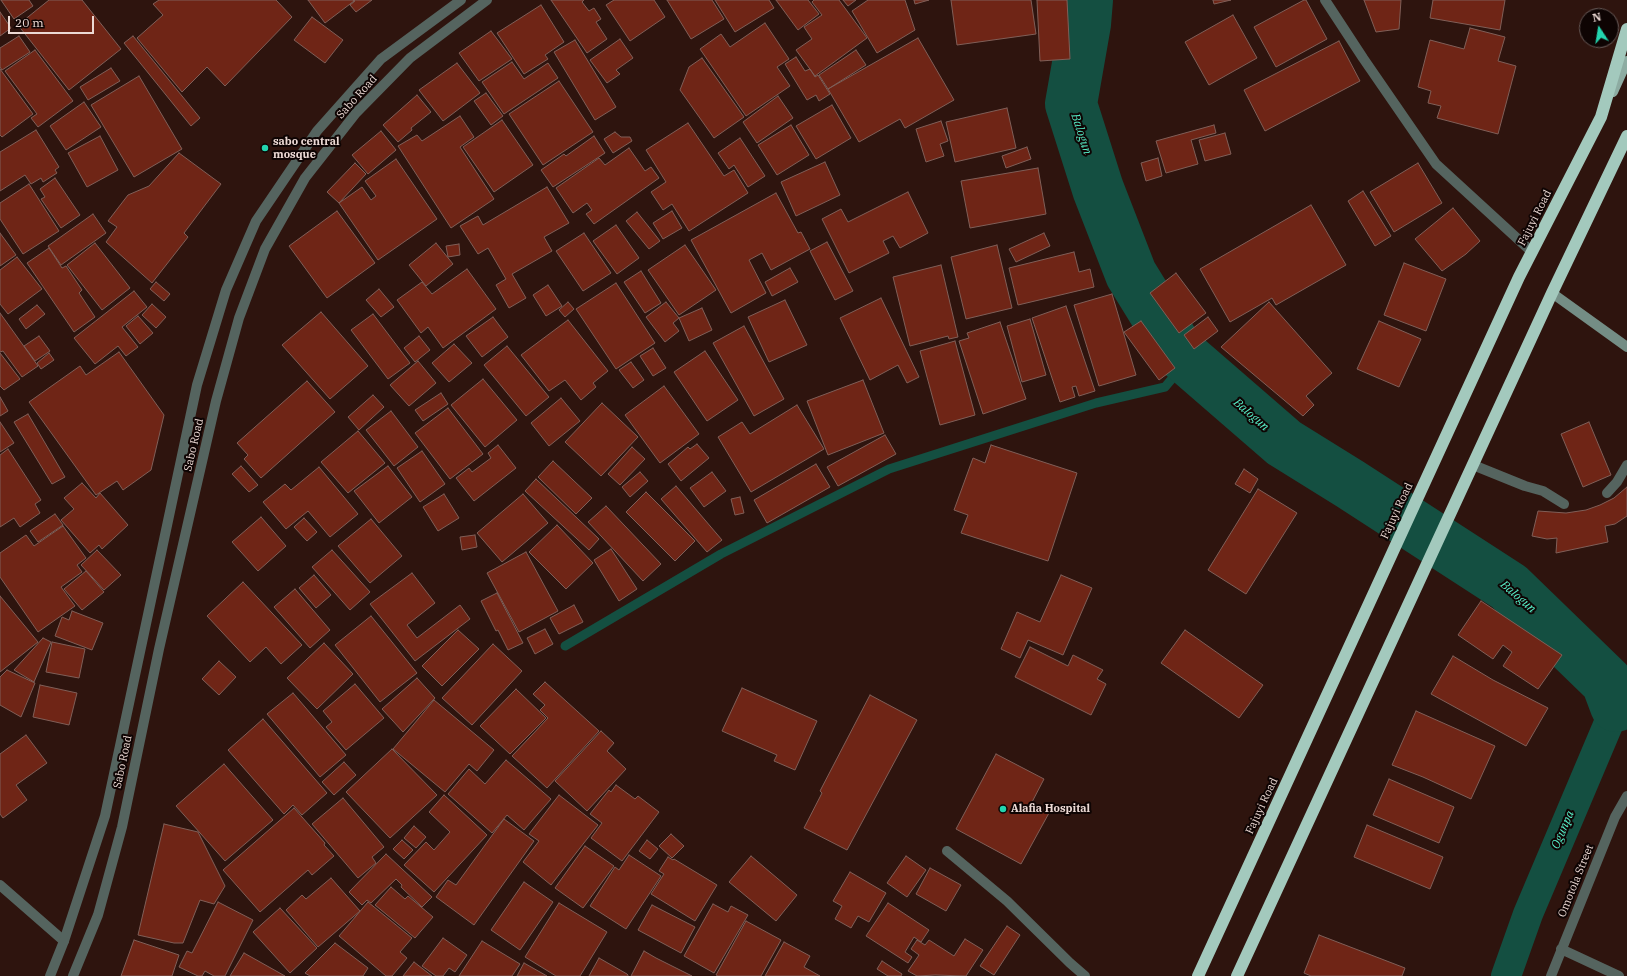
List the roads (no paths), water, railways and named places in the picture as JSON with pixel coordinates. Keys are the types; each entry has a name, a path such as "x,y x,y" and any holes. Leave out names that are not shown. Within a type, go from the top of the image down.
{"highway":[{"path":"1601,118 1627,29"},
{"name":"Fajuyi Road","path":"1198,976 1519,277 1601,118"},
{"path":"1237,976 1552,293 1627,136"}],"main road":[{"name":"Fajuyi Road","path":"1601,118 1627,61"}],"street":[{"name":"Sabo Road","path":"50,976 64,941 105,816 197,385 226,290 256,221 317,131 381,59 461,0"},
{"name":"Sabo Road","path":"73,976 98,915 122,827 159,650 216,401 239,318 265,249 306,178 356,113 410,58 487,0"},
{"path":"1325,0 1436,164 1532,252"},
{"path":"1552,293 1627,348"},
{"path":"1473,465 1525,486 1543,491 1564,504"},
{"path":"1607,493 1617,482 1627,465"},
{"name":"Omotola Street","path":"1551,976 1616,817 1627,796"},
{"path":"947,852 1007,901 1085,976"},
{"path":"0,884 64,941"},
{"path":"1561,949 1619,976"}],"waterway":[{"name":"Balogun","path":"1087,0 1085,24 1071,104 1098,189 1131,274 1179,352 1284,443 1509,587 1607,682 1616,706"},
{"path":"565,646 721,554 889,469 1096,403 1165,387 1188,360"},
{"name":"Ogunpa","path":"1506,976 1528,914 1616,706 1627,687"}],"place":[{"name":"sabo central mosque","path":"265,148"},
{"name":"Alafia Hospital","path":"1003,809"}]}
